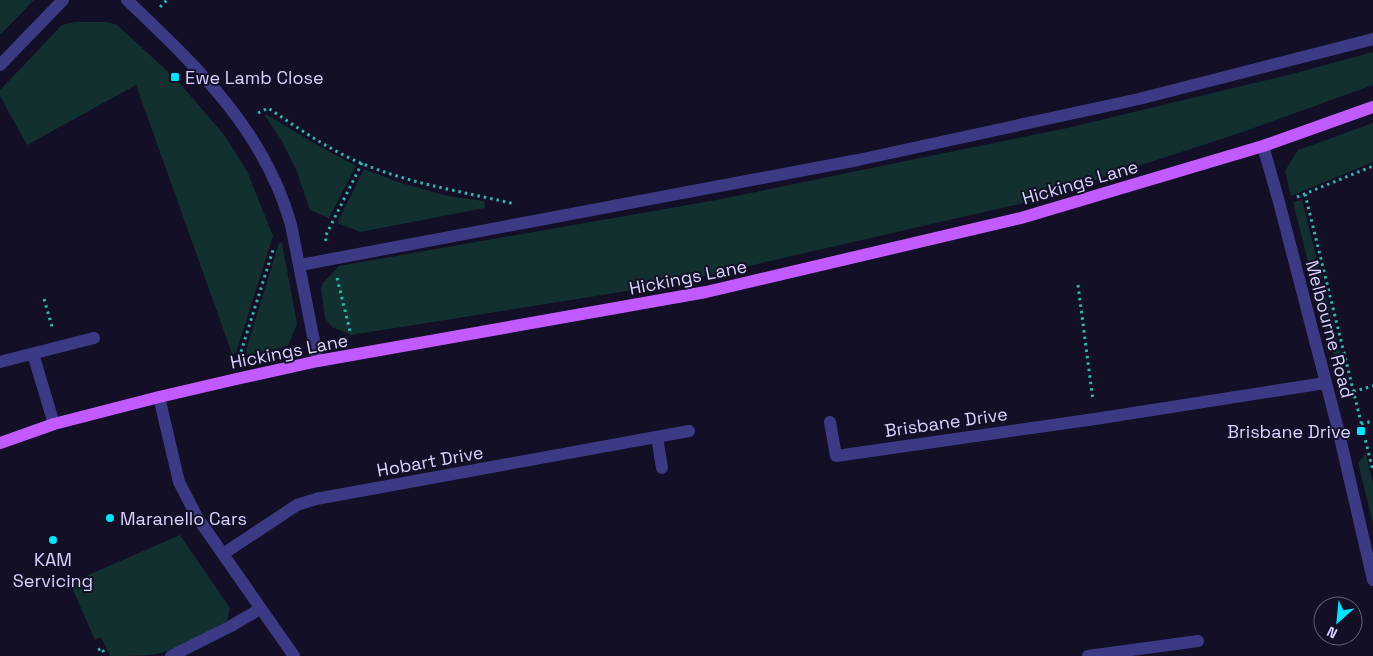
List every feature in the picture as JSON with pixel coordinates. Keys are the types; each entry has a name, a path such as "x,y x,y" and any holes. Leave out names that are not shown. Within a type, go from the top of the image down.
{"main road":[{"name":"Hickings Lane","path":"0,443 54,424 159,396 318,361 706,292 1021,218 1263,146 1373,107"}],"street":[{"path":"0,65 63,0"},
{"path":"127,0 197,69 242,122 266,161 286,209 300,265 318,361"},
{"path":"300,265 858,160 1139,100 1373,39"},
{"name":"Melbourne Road","path":"1263,146 1280,202 1373,580"},
{"path":"0,362 94,338"},
{"path":"33,354 54,424"},
{"name":"Brisbane Drive","path":"830,422 836,456 1095,419 1325,383"},
{"path":"159,396 179,482 197,517 294,656"},
{"name":"Hobart Drive","path":"223,554 296,505 316,499 689,431"},
{"path":"657,437 662,468"},
{"path":"171,656 260,609"},
{"path":"1088,656 1198,641"}],"path":[{"path":"242,122 268,108 312,138 362,164 418,182 531,208 535,221"},
{"path":"1280,202 1306,194 1373,166"},
{"path":"1306,194 1373,471"},
{"path":"232,380 274,247"},
{"path":"1078,285 1095,419"},
{"path":"44,299 58,348"},
{"path":"1329,398 1373,386"},
{"path":"98,650 102,648 105,656"}],"green space":[{"path":"0,0 34,0 0,35"},
{"path":"75,22 107,22 117,25 177,80 225,136 247,171 273,236 236,353 232,354 136,85 27,145 0,96 0,90 62,25"},
{"path":"1373,52 1373,85 1237,134 1024,203 665,285 351,335 332,327 325,318 321,289 323,283 339,266 716,200 1067,128 1292,74"},
{"path":"266,114 356,166 329,218 310,210 296,169 282,141 265,116"},
{"path":"1373,123 1373,162 1291,196 1285,171 1298,150"},
{"path":"364,169 398,182 448,196 484,201 485,208 360,232 337,223"},
{"path":"1302,200 1344,368 1330,349 1293,202"},
{"path":"279,243 282,243 297,324 288,346 247,355 246,350"},
{"path":"1366,454 1373,484 1373,524 1358,462"},
{"path":"180,535 230,608 227,621 166,652 110,656 101,637 95,640 70,583"}],"place":[{"name":"Ewe Lamb Close","path":"175,77"},
{"name":"Brisbane Drive","path":"1361,431"},
{"name":"Maranello Cars","path":"110,518"},
{"name":"KAM Servicing","path":"53,540"}]}
